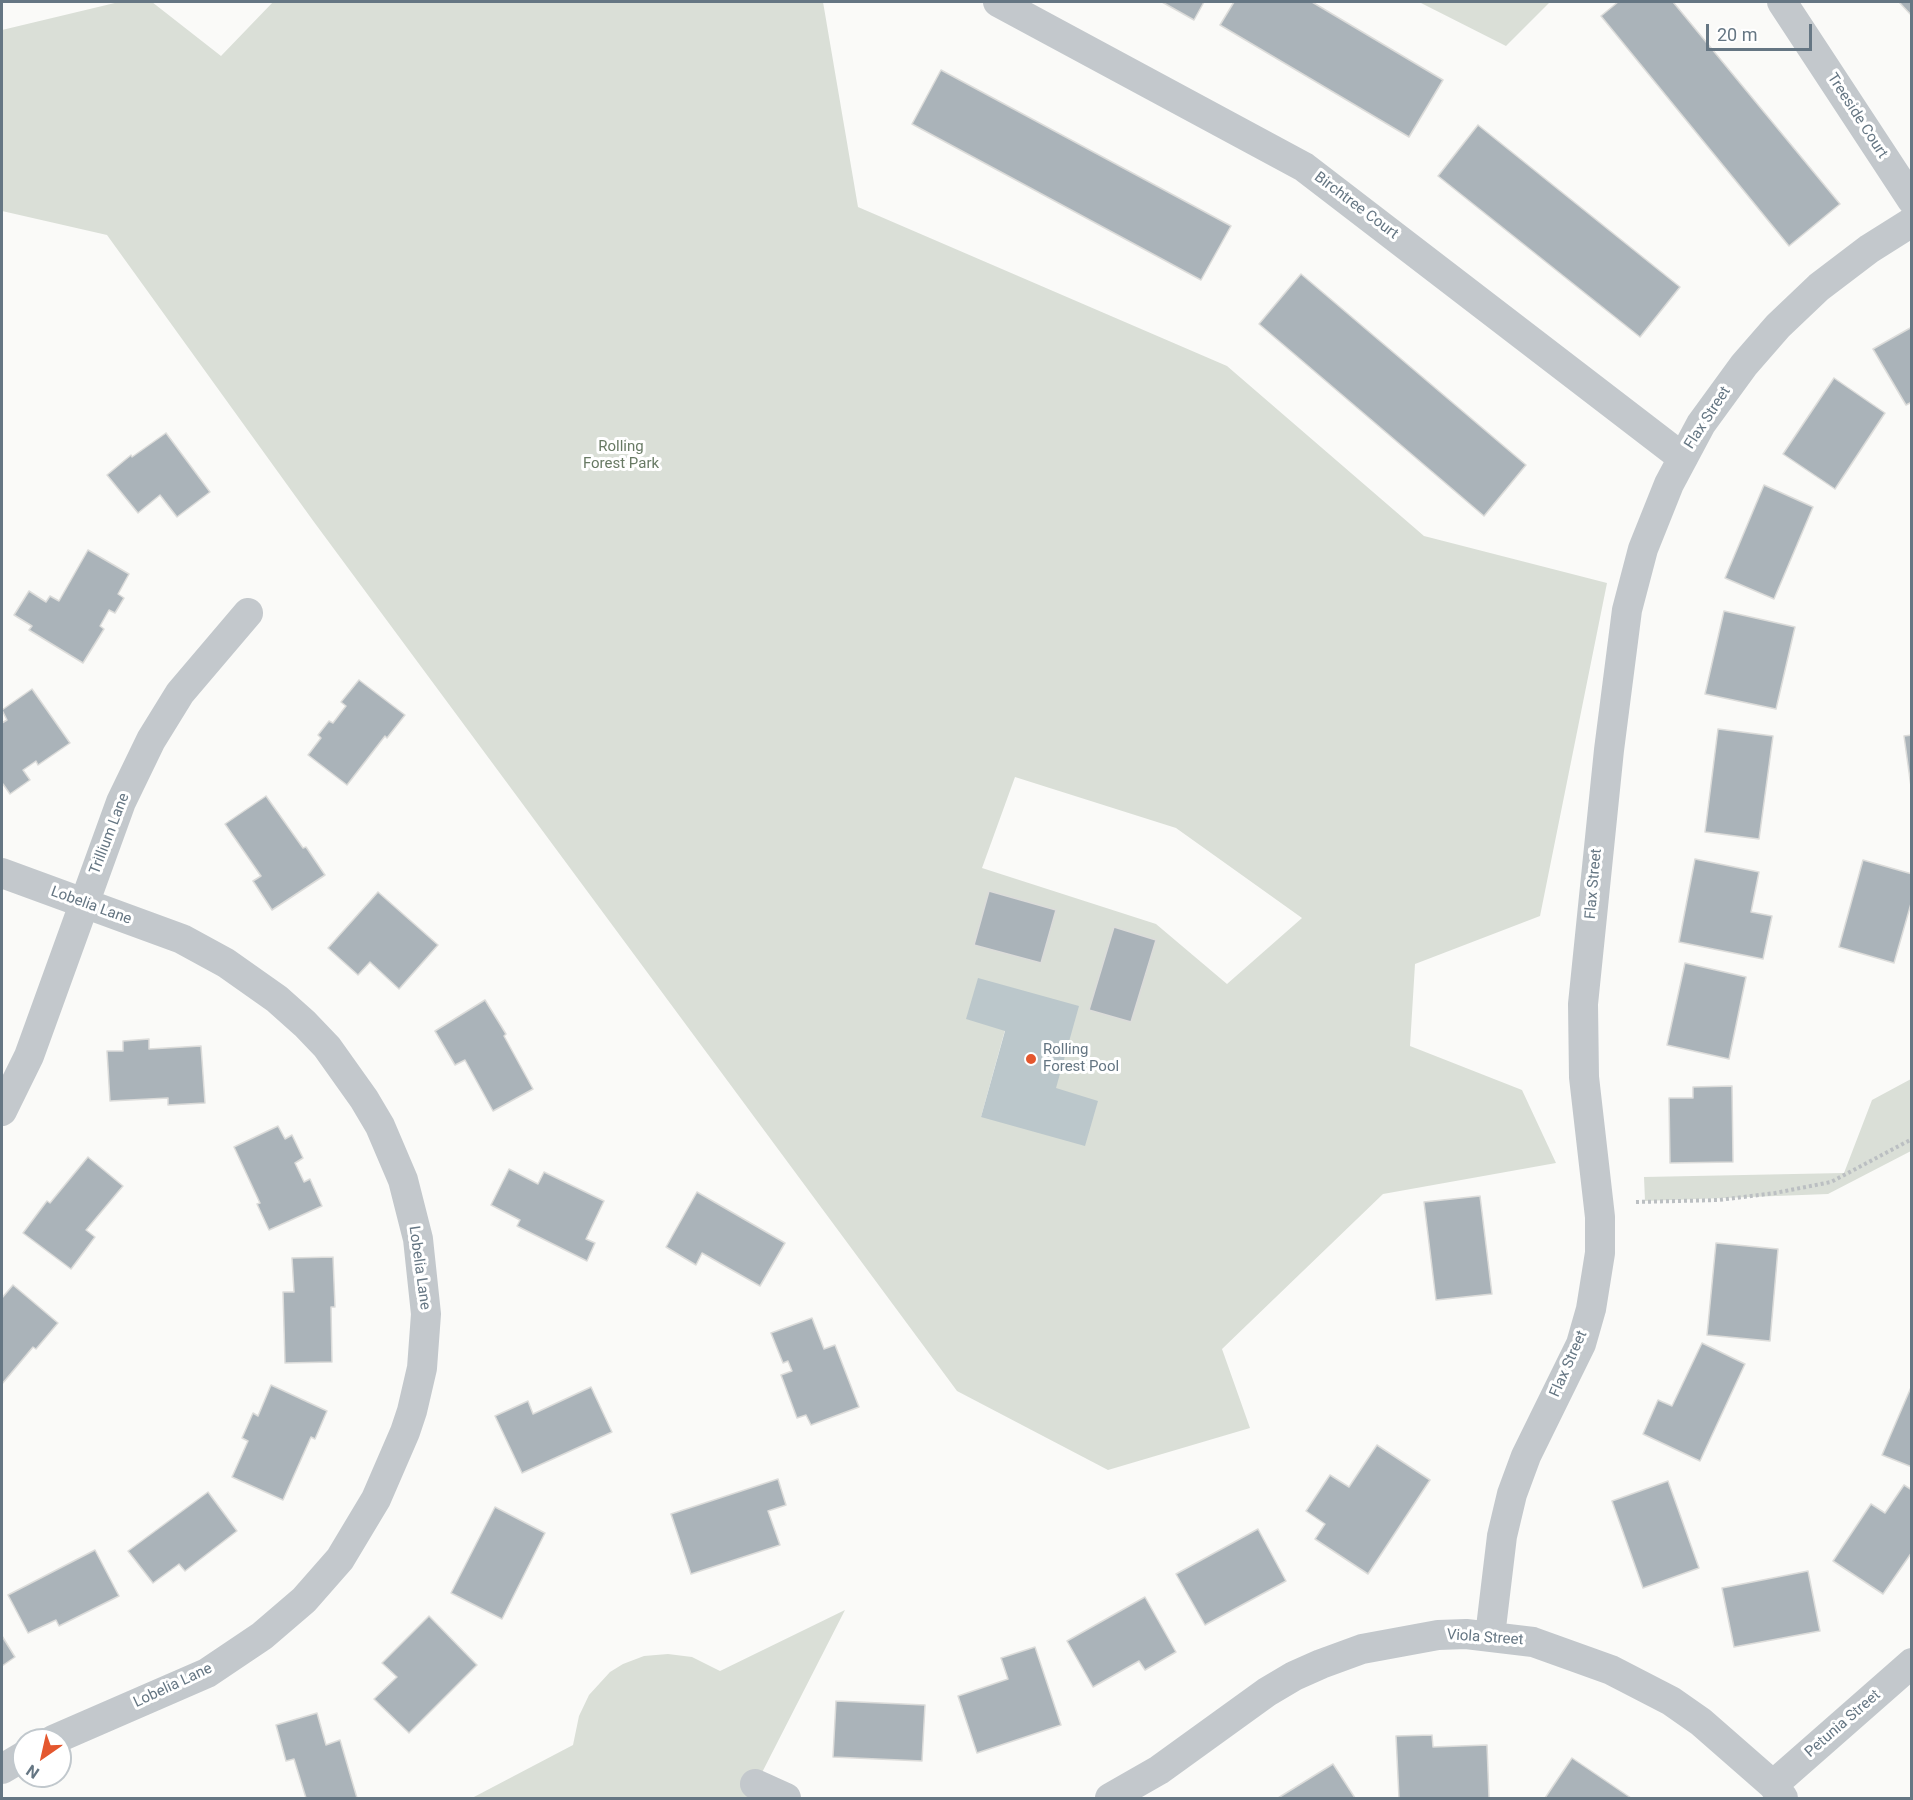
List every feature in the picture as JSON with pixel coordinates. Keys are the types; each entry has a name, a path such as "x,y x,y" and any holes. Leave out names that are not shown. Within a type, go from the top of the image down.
{"street":[{"name":"Birchtree Court","path":"998,2 1304,167 1683,458"},
{"name":"Treeside Court","path":"1782,2 1911,200"},
{"name":"Flax Street","path":"1490,1635 1502,1536 1512,1494 1526,1456 1581,1344 1591,1310 1600,1253 1600,1217 1584,1077 1583,1004 1604,786 1627,610 1643,549 1669,484 1701,424 1744,364 1778,326 1819,287 1869,249 1911,222"},
{"name":"Trillium Lane","path":"2,1111 29,1056 121,802 151,740 180,693 248,613"},
{"name":"Lobelia Lane","path":"2,873 182,939 226,963 277,999 305,1024 327,1047 380,1126 402,1180 418,1239 426,1314 422,1368 405,1432 376,1499 340,1559 304,1600 271,1628 207,1673 72,1732"},
{"name":"Viola Street","path":"1110,1798 1159,1770 1267,1692 1294,1677 1362,1649 1438,1635 1490,1635 1533,1642 1621,1675 1671,1701 1701,1722 1778,1792"},
{"name":"Petunia Street","path":"1778,1792 1911,1664"},
{"path":"755,1784 786,1798"}],"path":[{"path":"1636,1202 1719,1200 1775,1193 1831,1182 1911,1139"}],"green space":[{"name":"Rolling Forest Park","path":"119,2 152,2 221,56 273,2 823,2 858,207 1227,366 1424,536 1607,583 1540,916 1415,964 1410,1046 1522,1090 1556,1163 1383,1194 1222,1349 1250,1428 1108,1470 957,1391 314,522 107,235 2,211 2,30","holes":["1015,777 1176,828 1302,918 1227,984 1156,924 982,868","1005,1030 1056,1089 981,1117"]},
{"path":"1419,2 1550,2 1506,46"},
{"path":"1911,1079 1911,1151 1828,1194 1645,1201 1644,1177 1844,1173 1872,1100"},
{"path":"845,1610 749,1798 472,1798 573,1745 579,1716 589,1695 610,1672 623,1664 644,1656 668,1654 692,1657 720,1671"}],"shaded area":[{"name":"Rolling Forest Pool","path":"978,978 1079,1006 1056,1088 1098,1101 1085,1146 981,1117 1005,1031 966,1019"}],"building":[{"path":"1162,2 1204,2 1194,20"},
{"path":"1234,2 1312,2 1443,80 1409,137 1220,25"},
{"path":"1618,2 1673,2 1840,204 1789,246 1601,16"},
{"path":"1899,2 1912,2 1912,16"},
{"path":"941,70 1231,226 1201,280 912,124"},
{"path":"1478,125 1680,287 1640,337 1438,176"},
{"path":"1301,274 1526,465 1484,516 1259,324"},
{"path":"1912,327 1912,402 1906,405 1873,349"},
{"path":"1834,378 1885,413 1835,489 1783,454"},
{"path":"166,433 210,492 177,517 160,495 138,513 107,475 131,455 132,457"},
{"path":"1764,485 1813,507 1774,599 1725,578"},
{"path":"88,550 129,574 118,594 124,598 115,613 109,610 100,626 104,629 83,663 29,630 32,626 14,615 29,591 46,602 50,596 59,601"},
{"path":"1724,611 1795,627 1776,709 1705,694"},
{"path":"359,680 405,715 387,738 385,736 347,785 308,755 321,738 318,735 329,721 333,723 346,706 341,702"},
{"path":"32,689 70,743 38,765 36,761 23,770 30,780 10,794 3,784 2,786 2,723 7,720 2,710"},
{"path":"1718,729 1773,736 1759,839 1705,832"},
{"path":"1912,735 1912,794 1904,736"},
{"path":"266,796 325,875 272,910 253,881 261,876 225,824"},
{"path":"1695,859 1759,872 1751,912 1772,916 1763,959 1679,942"},
{"path":"1863,860 1912,874 1912,900 1894,963 1839,947"},
{"path":"989,891 1056,910 1041,963 974,945"},
{"path":"378,892 438,945 399,989 370,962 358,975 328,948"},
{"path":"1114,927 1156,940 1131,1022 1089,1010"},
{"path":"1685,963 1746,977 1729,1059 1667,1045"},
{"path":"485,1000 506,1034 504,1036 533,1089 493,1111 465,1060 455,1065 435,1031"},
{"path":"149,1039 149,1049 201,1046 205,1103 168,1105 168,1098 110,1101 107,1051 123,1051 123,1041"},
{"path":"1732,1086 1733,1162 1670,1163 1669,1098 1693,1098 1693,1087"},
{"path":"278,1126 285,1139 292,1135 303,1158 295,1163 304,1182 310,1179 322,1206 269,1230 257,1204 260,1203 234,1147"},
{"path":"88,1157 123,1186 86,1230 95,1237 71,1269 23,1233 47,1201 50,1203"},
{"path":"509,1169 538,1184 544,1172 604,1201 586,1239 595,1243 587,1261 517,1226 520,1220 491,1205"},
{"path":"697,1192 785,1243 760,1286 702,1253 696,1265 666,1247"},
{"path":"1480,1196 1492,1294 1436,1300 1424,1202"},
{"path":"1716,1243 1778,1249 1770,1341 1707,1335"},
{"path":"333,1257 335,1307 331,1307 332,1362 285,1363 283,1292 294,1292 292,1258"},
{"path":"13,1285 58,1323 36,1349 33,1347 2,1384 2,1298"},
{"path":"812,1318 824,1349 835,1345 859,1407 811,1425 806,1415 797,1418 781,1375 792,1371 788,1361 783,1363 771,1333"},
{"path":"1702,1343 1745,1364 1700,1461 1643,1434 1658,1400 1672,1406"},
{"path":"271,1385 327,1411 315,1439 311,1437 283,1500 232,1477 248,1441 242,1438 253,1413 258,1416"},
{"path":"1912,1385 1912,1467 1882,1455"},
{"path":"591,1387 612,1432 522,1473 495,1416 528,1401 533,1414"},
{"path":"1377,1445 1430,1480 1368,1574 1315,1539 1325,1524 1306,1511 1330,1475 1349,1487"},
{"path":"778,1479 786,1505 768,1511 780,1545 691,1574 671,1514"},
{"path":"1668,1481 1699,1568 1643,1588 1612,1501"},
{"path":"1904,1485 1912,1490 1912,1552 1883,1594 1833,1561 1871,1504 1885,1513"},
{"path":"208,1492 237,1531 185,1571 179,1564 153,1583 128,1551"},
{"path":"495,1507 545,1533 502,1619 451,1593"},
{"path":"1258,1529 1286,1581 1205,1625 1176,1574"},
{"path":"95,1550 119,1596 59,1626 56,1620 28,1633 8,1595"},
{"path":"1808,1571 1820,1631 1734,1647 1722,1588"},
{"path":"1145,1597 1176,1652 1145,1670 1139,1661 1093,1687 1067,1641"},
{"path":"429,1616 477,1665 409,1733 374,1699 397,1677 382,1663"},
{"path":"2,1636 15,1657 2,1666"},
{"path":"1035,1647 1061,1725 977,1753 958,1696 1008,1679 1001,1658"},
{"path":"836,1701 925,1705 922,1761 833,1757"},
{"path":"317,1713 326,1745 340,1740 357,1798 306,1798 294,1759 286,1761 276,1725"},
{"path":"1432,1735 1433,1747 1487,1745 1489,1798 1399,1798 1396,1736"},
{"path":"1572,1758 1631,1798 1545,1798"},
{"path":"1333,1764 1355,1798 1278,1798"}],"place":[{"name":"Rolling Forest Pool","path":"1031,1059"}]}
